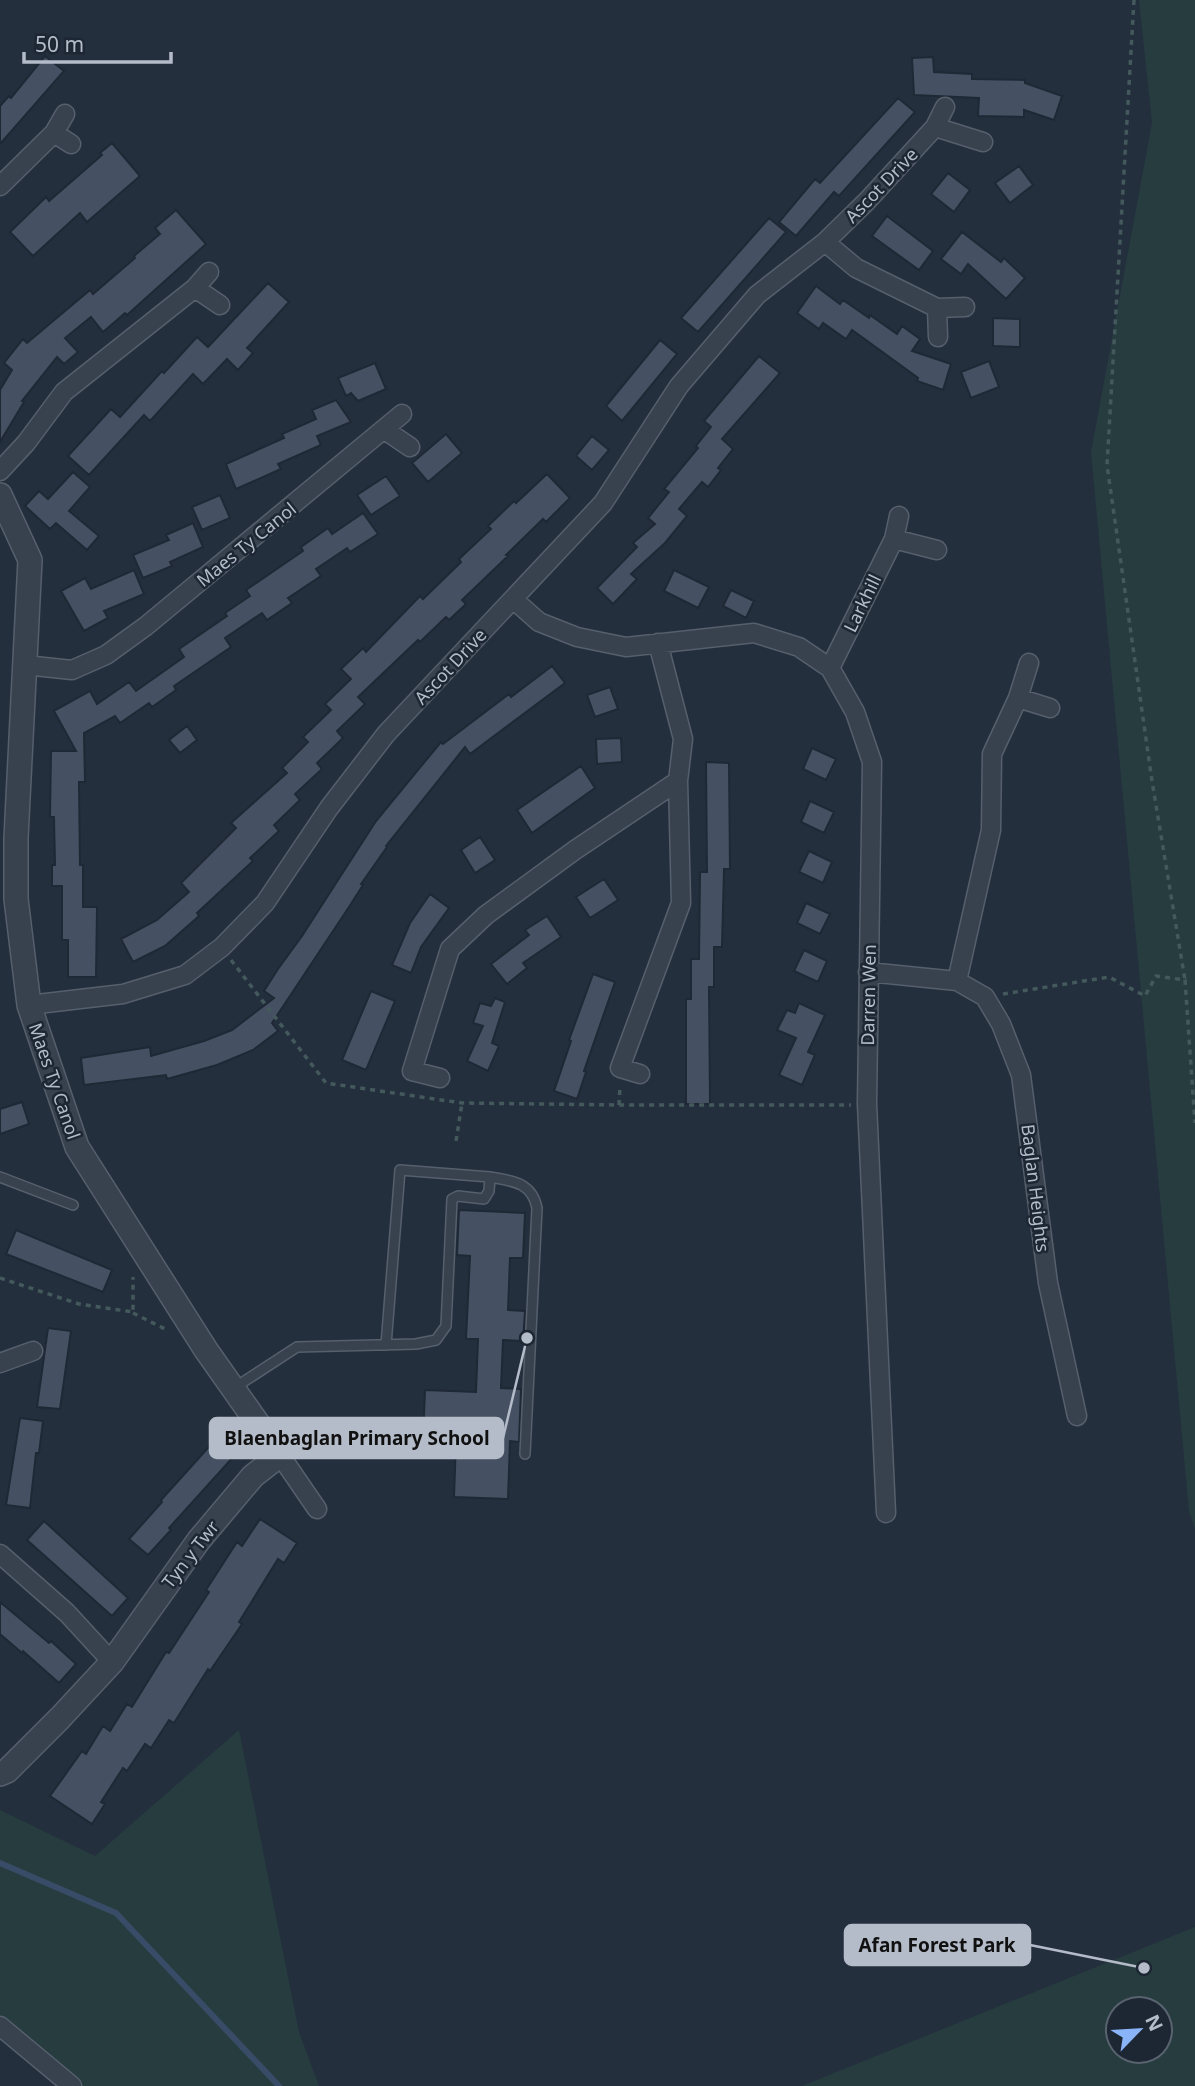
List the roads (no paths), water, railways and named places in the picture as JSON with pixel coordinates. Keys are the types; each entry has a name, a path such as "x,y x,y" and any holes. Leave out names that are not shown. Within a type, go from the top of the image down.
{"street":[{"name":"Ascot Drive","path":"29,1005 123,994 186,975 222,947 265,903 329,808 386,734 603,503 679,386 757,295 825,242 867,201 935,127 945,107"},
{"path":"0,186 54,132 65,114"},
{"path":"935,127 983,142"},
{"path":"54,132 71,144"},
{"path":"825,242 856,268 937,309 965,307"},
{"path":"0,471 26,443 64,392 195,288 209,272"},
{"path":"195,288 220,306"},
{"path":"937,309 938,337"},
{"name":"Maes Ty Canol","path":"25,665 72,670 106,655 146,626 402,414"},
{"path":"384,430 410,447"},
{"name":"Maes Ty Canol","path":"0,495 30,560 12,900 29,1005 77,1147 206,1350 317,1510"},
{"name":"Larkhill","path":"830,667 894,539 899,516"},
{"path":"894,539 937,550"},
{"name":"Darren Wen","path":"513,599 539,622 577,637 626,647 754,633 799,647 830,667 855,712 872,762 867,1104 886,1513"},
{"path":"640,1074 620,1068 681,903 678,781 683,739 658,643"},
{"path":"868,972 957,981 991,830 992,754 1018,698 1029,663"},
{"path":"1018,698 1049,708"},
{"path":"440,1078 412,1071 450,949 486,915 575,850 678,781"},
{"name":"Baglan Heights","path":"957,981 985,997 1001,1024 1021,1074 1048,1283 1077,1416"},
{"path":"0,1363 33,1351"},
{"name":"Tyn y Twr","path":"0,1774 61,1718 112,1662 199,1540 253,1476 280,1455"},
{"path":"0,1554 67,1612 112,1662"},
{"path":"0,2025 72,2086"}],"lane":[{"path":"386,1345 400,1170 490,1177 516,1181 525,1186 533,1195 537,1208 525,1454"},
{"path":"0,1177 73,1205"},
{"path":"234,1388 297,1347 429,1342 442,1335 446,1326 452,1199 458,1196 484,1199 489,1191 490,1177"}],"waterway":[{"path":"0,1863 116,1913 279,2086"}],"place":[{"name":"Blaenbaglan Primary School","path":"527,1338"},
{"name":"Afan Forest Park","path":"1144,1968"}]}
